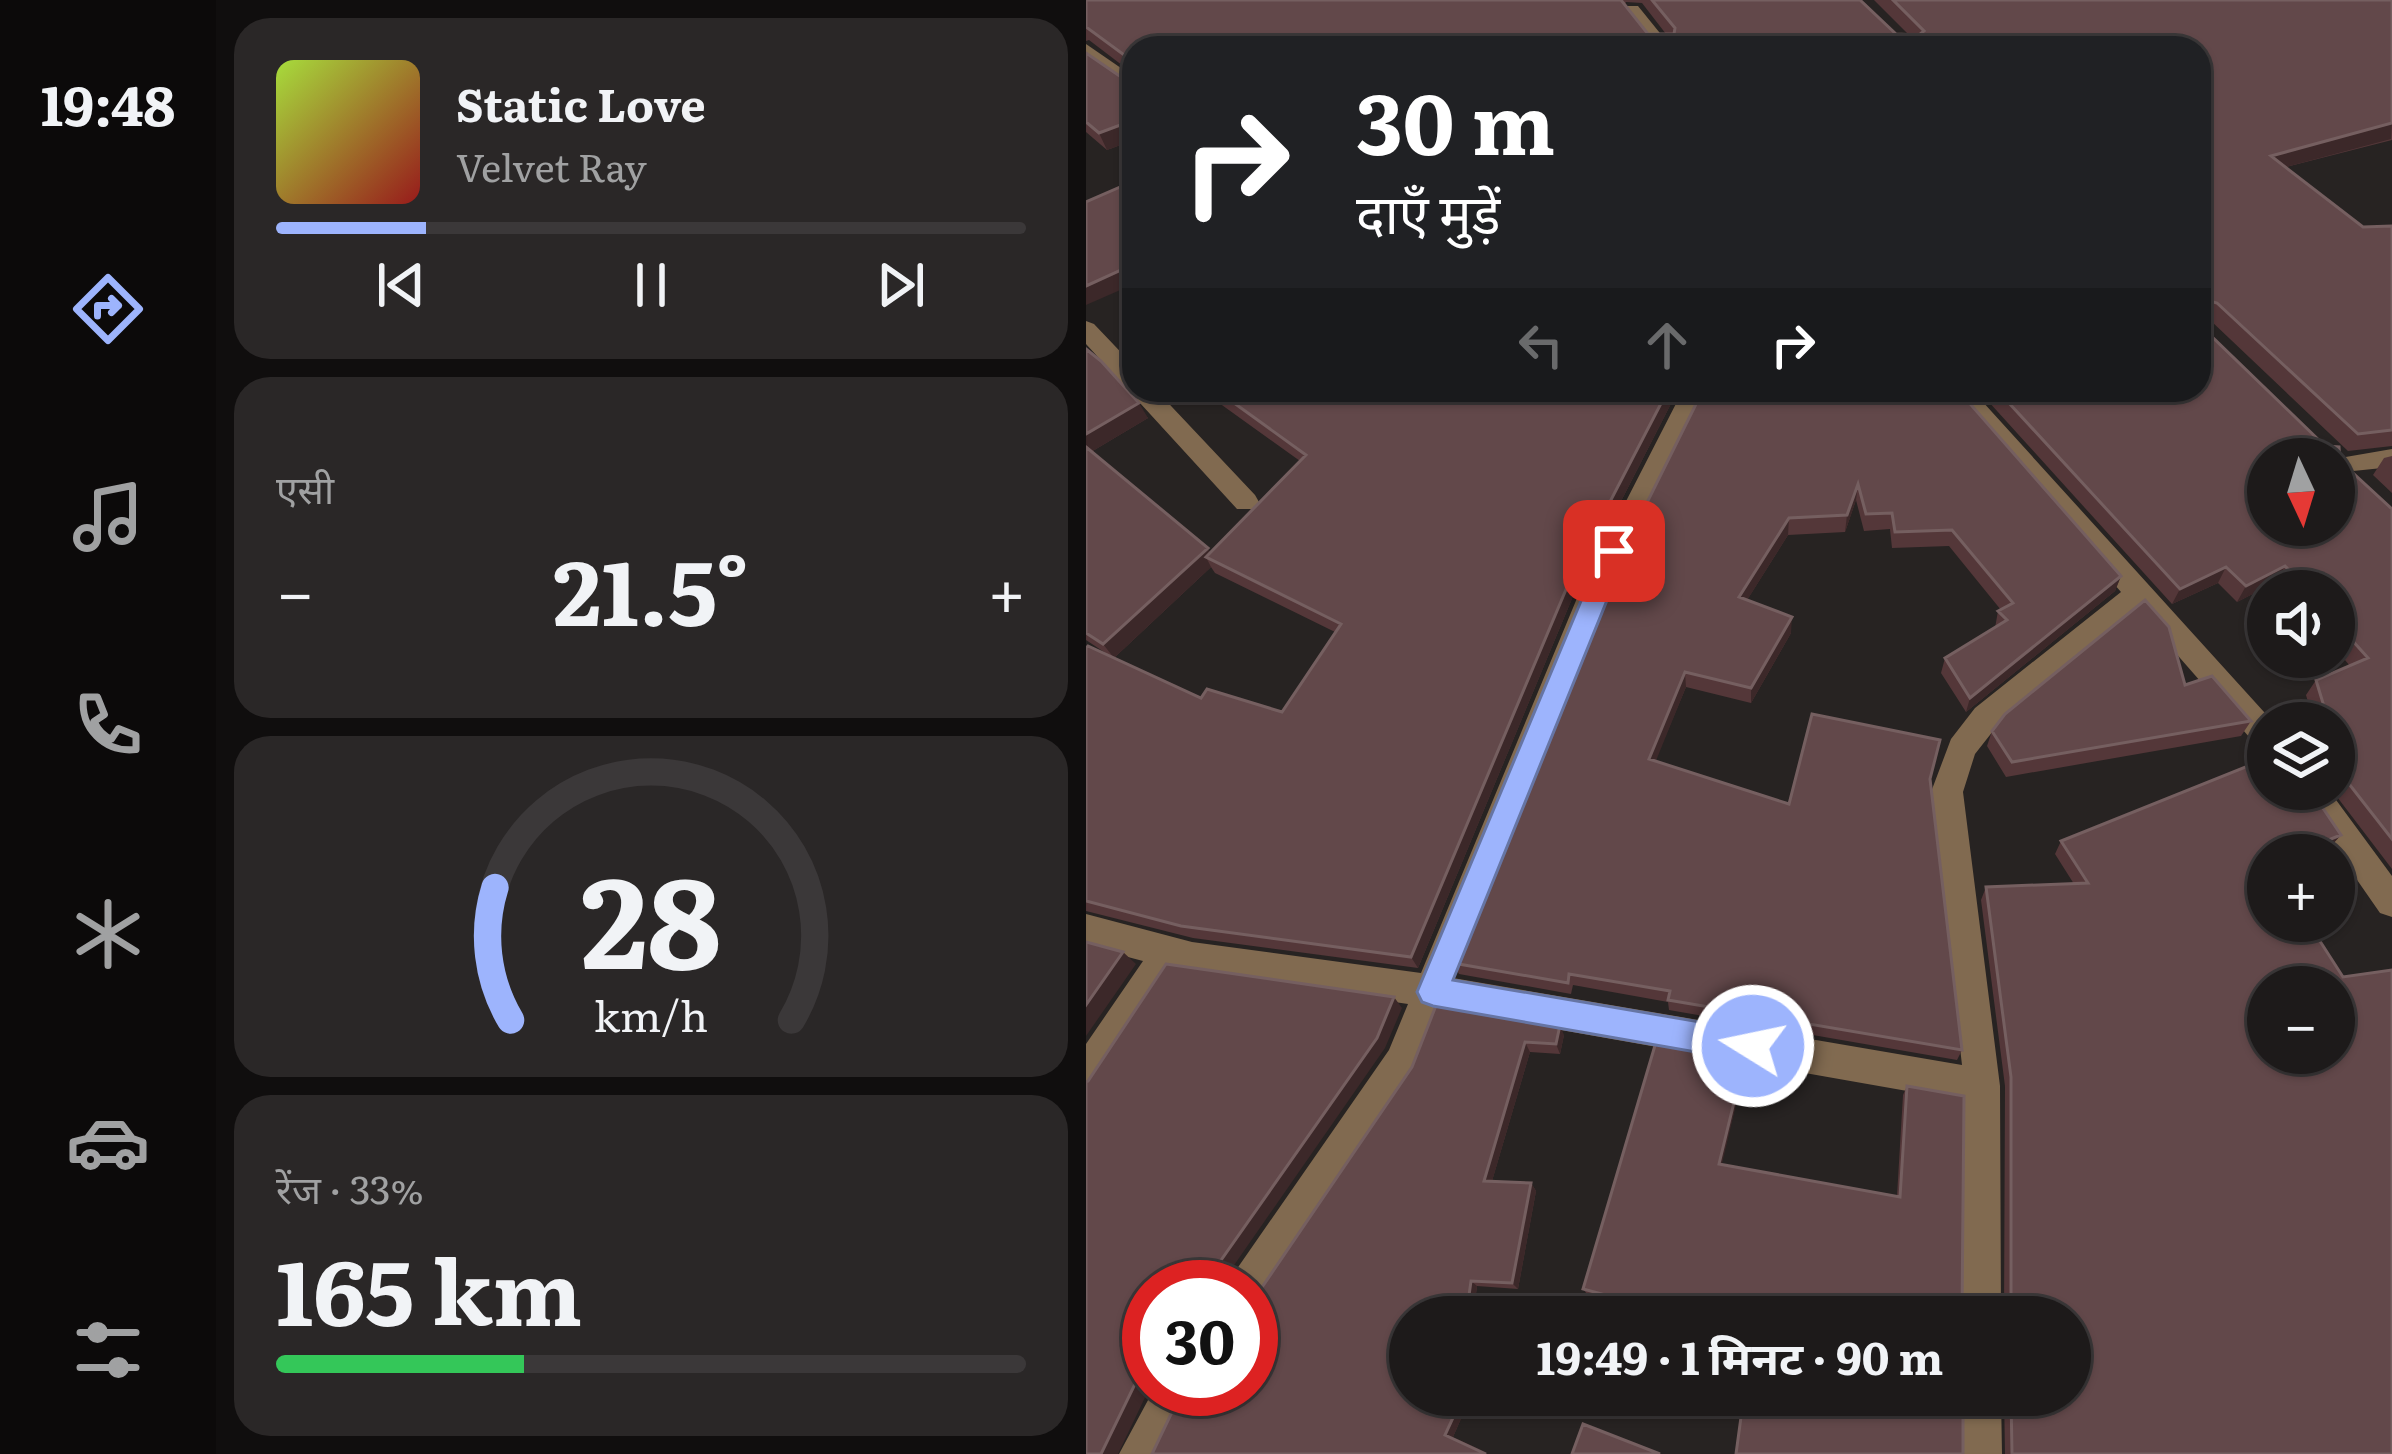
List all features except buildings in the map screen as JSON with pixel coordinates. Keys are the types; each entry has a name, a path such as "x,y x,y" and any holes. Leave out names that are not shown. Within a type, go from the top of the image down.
{"street":[{"path":"1632,10 1654,36"},
{"path":"1086,50 1122,77"},
{"path":"1086,329 1122,363"},
{"path":"1153,402 1246,502"},
{"path":"1266,1260 1402,1062 1594,591 1689,402"},
{"path":"1969,402 2247,713"},
{"path":"2355,464 2392,458"},
{"path":"1981,1296 1982,1086 1947,791 1962,748 1985,717 2140,593"},
{"path":"2325,810 2392,902"},
{"path":"1086,931 1168,953 1433,992 1982,1086"},
{"path":"1086,1076 1168,953"},
{"path":"1140,1454 1162,1416"},
{"path":"1981,1416 1981,1454"}],"route":[{"path":"1614,551 1433,992 1753,1046"}]}
